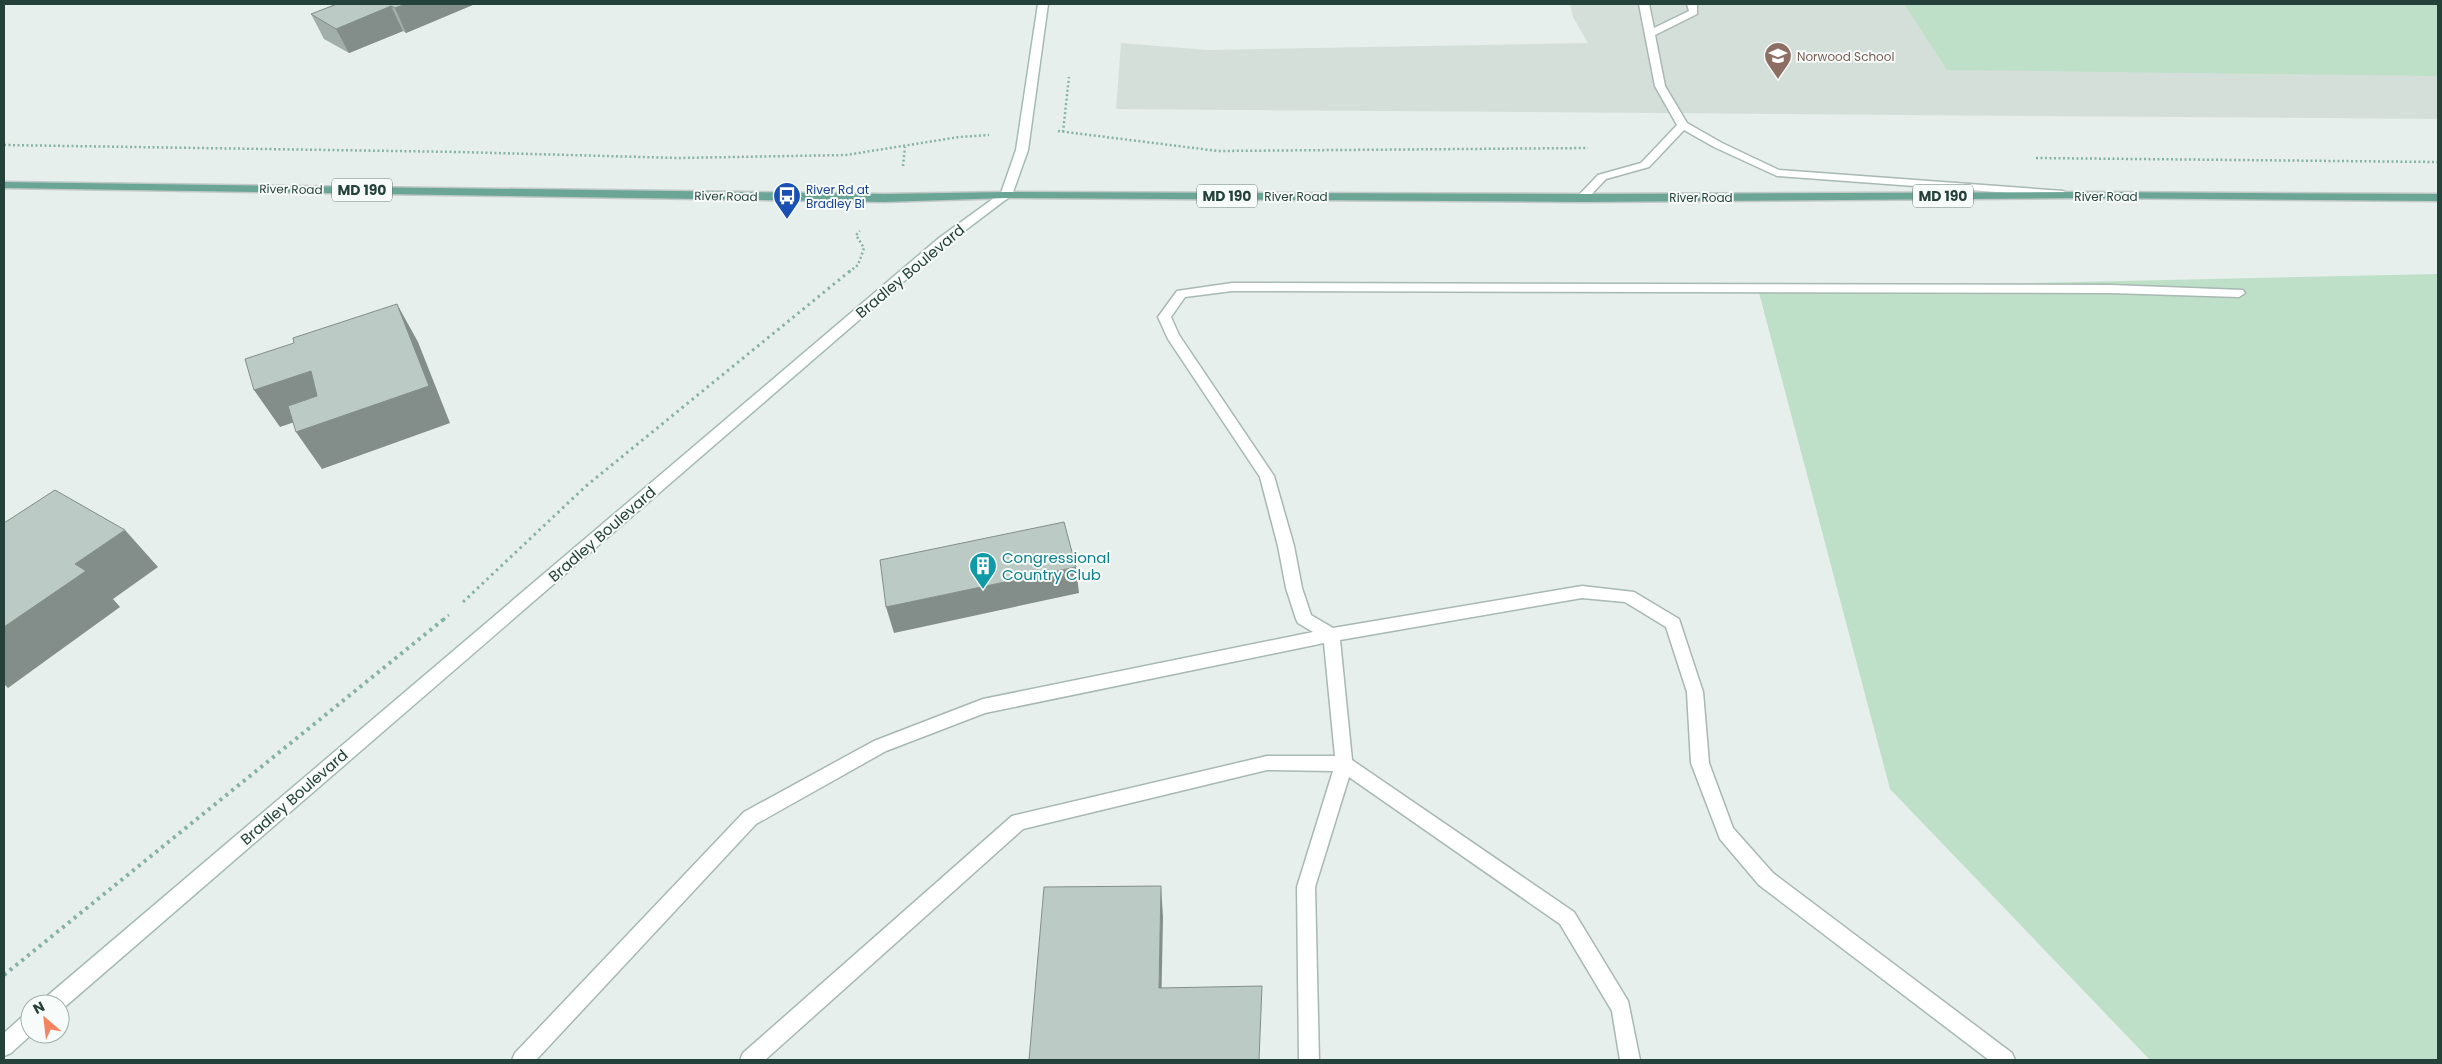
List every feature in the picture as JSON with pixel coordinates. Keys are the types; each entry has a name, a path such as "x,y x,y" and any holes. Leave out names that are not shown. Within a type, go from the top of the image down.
{"main road":[{"path":"1006,195 1022,150 1043,4"},
{"path":"1644,4 1660,86 1682,125 1718,146 1777,173 2087,195"},
{"path":"1650,34 1694,12 1692,4"},
{"path":"1582,198 1602,177 1645,165 1682,125"},
{"name":"River Road","path":"4,185 885,198 1006,195 1582,198 2087,195 2438,198"},
{"name":"Bradley Boulevard","path":"65,994 943,241 1006,195"},
{"path":"1331,635 1304,619 1294,588 1286,546 1267,476 1173,336 1164,317 1181,294 1232,287 2111,289 2239,293"},
{"path":"522,1060 750,818 880,746 983,706 1331,635 1502,604 1582,592 1628,596 1673,623 1694,692 1700,763 1726,833 1766,879 2005,1060"},
{"path":"1310,1060 1306,887 1344,764 1331,635"},
{"path":"750,1060 1018,822 1268,763 1344,764 1567,918 1621,1008 1630,1060"},
{"path":"4,1046 20,1032"}],"path":[{"path":"4,145 460,152 677,158 846,155 959,138 1057,131 1218,151 1596,148"},
{"path":"458,606 586,486 858,265 864,248 856,235 902,178 905,147"},
{"path":"2029,158 2438,162"},
{"path":"4,975 452,612"}],"shaded area":[{"name":"Norwood School","path":"1570,4 2438,4 2438,119 1116,109 1121,43 1207,50 1588,43 1573,17"}],"green space":[{"path":"1904,4 2438,4 2438,76 1947,70"},
{"path":"2438,274 2438,1060 2150,1060 1890,789 1758,289"}],"building":[{"path":"337,4 406,4 395,8 391,6 336,29 311,14"},
{"path":"397,304 429,386 296,432 288,406 317,396 311,371 254,390 245,359 294,343 293,338"},
{"path":"55,490 125,530 75,564 86,571 4,627 4,523"},
{"path":"1064,522 1076,567 886,607 880,560"},
{"path":"1161,886 1159,988 1262,986 1259,1060 1029,1060 1044,887"}],"place":[{"name":"Norwood School","path":"1778,80"},
{"name":"River Rd at Bradley Bl","path":"787,220"},
{"name":"Congressional Country Club","path":"983,590"}]}
